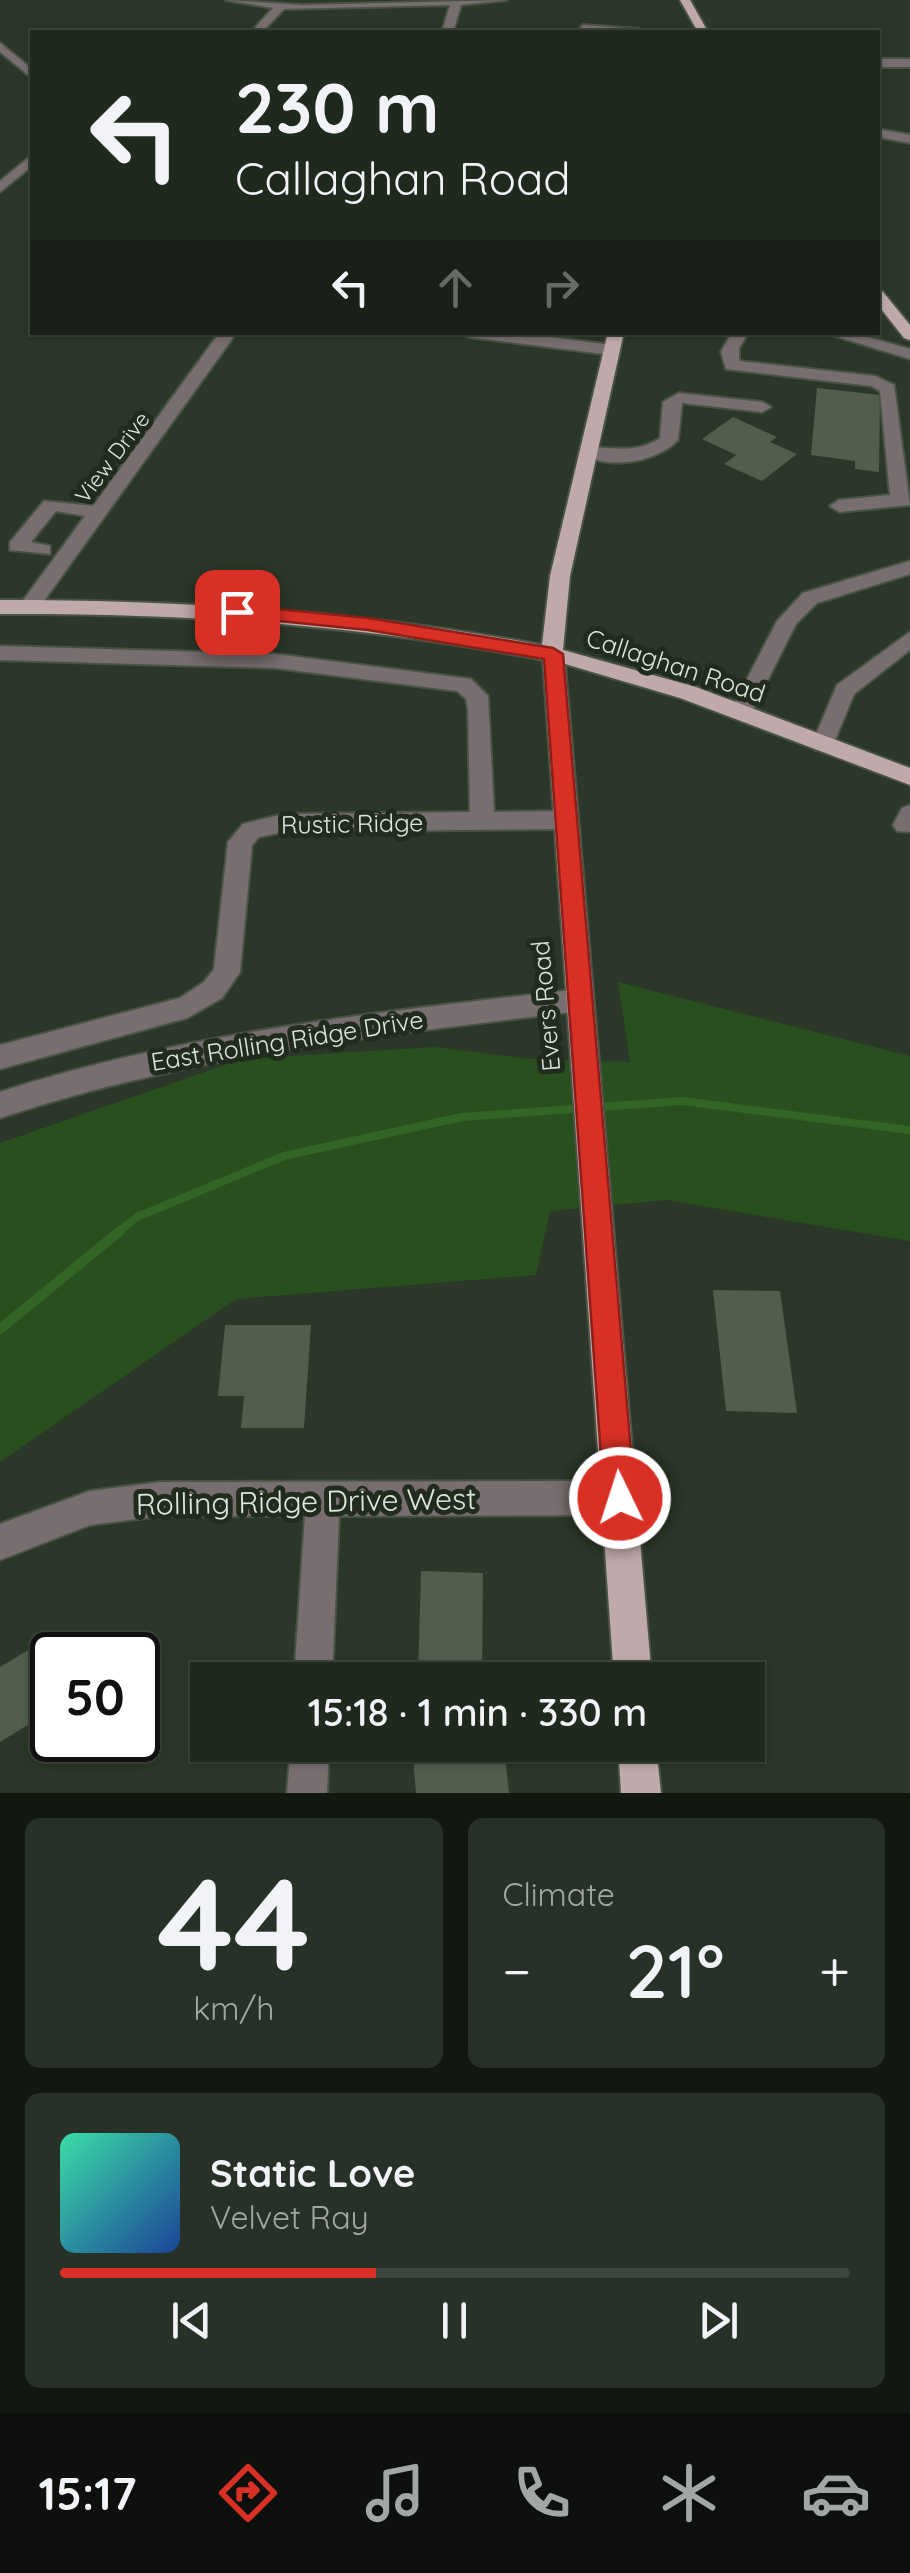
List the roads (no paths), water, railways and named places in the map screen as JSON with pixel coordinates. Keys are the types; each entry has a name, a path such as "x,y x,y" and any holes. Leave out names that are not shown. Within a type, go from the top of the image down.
{"main road":[{"path":"685,0 702,30"},
{"path":"880,298 908,329"},
{"name":"Evers Road","path":"614,341 560,576 553,654 632,1662"},
{"name":"Callaghan Road","path":"0,607 292,615 474,639 553,654 667,686 910,777"},
{"path":"639,1762 641,1793"}],"street":[{"path":"231,0 280,7 502,0"},
{"path":"449,30 458,1"},
{"path":"258,30 280,7"},
{"path":"582,28 611,25"},
{"path":"0,46 30,72"},
{"path":"880,63 910,63"},
{"path":"880,133 910,139"},
{"path":"1,187 30,161"},
{"name":"View Drive","path":"29,607 227,335"},
{"path":"517,335 614,341"},
{"path":"739,335 730,346 728,356 732,365 875,380 888,390 905,500 838,506"},
{"path":"841,335 910,354"},
{"path":"588,452 640,458 655,451 669,440 672,402 679,398 762,407"},
{"path":"2,563 51,504 98,512"},
{"path":"17,546 44,550"},
{"path":"741,712 787,621 810,598 910,567"},
{"path":"823,744 845,690 910,638"},
{"path":"0,652 275,661 450,679 472,689 479,710 482,820"},
{"name":"Rustic Ridge","path":"213,990 226,972 240,842 250,830 283,823 564,820"},
{"name":"East Rolling Ridge Drive","path":"0,1057 187,1007 213,990"},
{"name":"East Rolling Ridge Drive","path":"0,1105 54,1085 154,1058 220,1046 580,1000"},
{"name":"Rolling Ridge Drive West","path":"0,1542 90,1508 160,1500 620,1498"},
{"path":"314,1662 323,1499"},
{"path":"307,1793 309,1762"}],"waterway":[{"path":"117,1233 137,1217 284,1156 462,1117 682,1101 910,1130"},
{"path":"0,1329 120,1231"}]}
